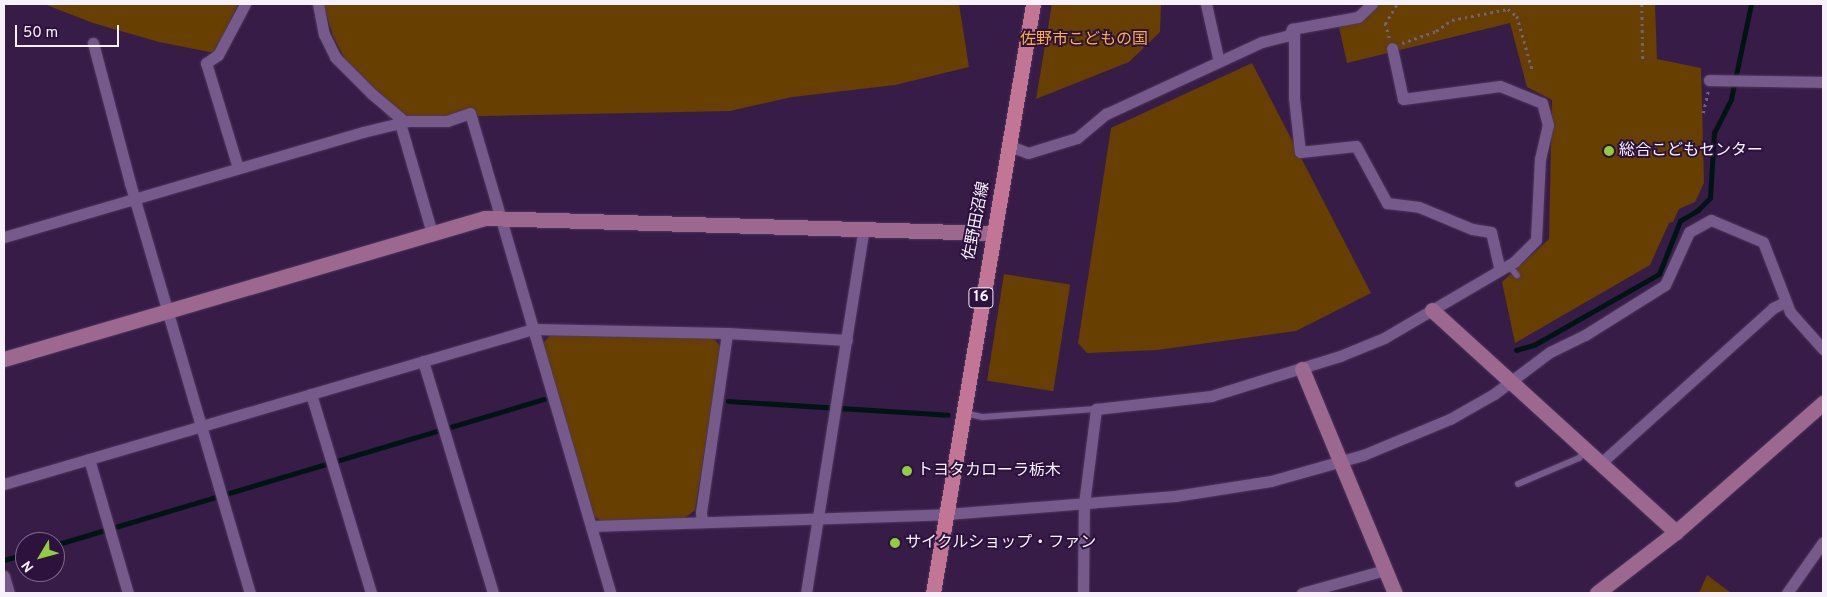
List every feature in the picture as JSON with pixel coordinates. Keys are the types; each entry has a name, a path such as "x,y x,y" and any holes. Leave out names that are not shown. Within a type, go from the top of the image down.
{"main road":[{"name":"佐野田沼線","path":"933,593 992,233 1010,146 1033,4"}],"street":[{"path":"238,168 206,63 218,55 245,4"},
{"path":"318,4 324,34 336,56 402,122 432,233"},
{"path":"1206,4 1218,62"},
{"path":"1289,36 1292,29 1349,19 1368,6"},
{"path":"1010,146 1028,153 1077,138 1106,114 1262,42 1294,34 1294,98 1300,152 1356,146 1388,203 1419,207 1472,229 1492,232 1504,267"},
{"path":"93,43 135,199 250,593"},
{"path":"1083,593 1084,504 1096,409 1211,396 1302,369 1384,338 1504,267 1531,248 1536,240 1540,159 1548,125 1542,103 1500,86 1403,100 1392,48"},
{"path":"1709,80 1823,82"},
{"path":"4,237 402,122 447,121 470,113 610,593"},
{"path":"4,359 485,218 992,233"},
{"path":"592,526 819,520 947,514 1084,504 1234,488 1340,462 1450,419 1494,394 1509,380 1550,352 1585,335 1665,285 1689,232 1704,222 1711,220 1763,242 1790,312 1823,349"},
{"path":"806,593 864,228"},
{"path":"1602,462 1773,308 1785,302"},
{"path":"1432,310 1588,449 1676,532"},
{"path":"4,484 533,328 727,333 847,340"},
{"path":"702,522 701,512 727,333"},
{"path":"423,361 492,593"},
{"path":"1302,369 1395,593"},
{"path":"311,394 371,593"},
{"path":"1597,593 1676,532 1823,403"},
{"path":"89,459 128,593"},
{"path":"1787,593 1823,542"},
{"path":"1302,593 1386,570"},
{"path":"4,576 9,593"}],"lane":[{"path":"1504,267 1517,275"},
{"path":"963,413 983,417 1096,409"},
{"path":"1518,484 1579,458 1588,449"}],"path":[{"path":"1397,4 1384,24 1392,48 1436,31 1452,20 1508,9 1517,16 1533,72"},
{"path":"1642,4 1643,62"},
{"path":"1703,113 1709,80"}],"green space":[{"path":"44,4 238,4 215,53 159,42 93,23"},
{"path":"323,4 959,4 969,67 895,85 792,97 730,111 389,118 351,71 333,36"},
{"name":"佐野市こどもの国","path":"1052,4 1161,4 1160,32 1129,62 1036,99"},
{"path":"1378,4 1655,4 1657,59 1701,68 1704,183 1695,202 1679,209 1673,222 1669,223 1650,265 1515,343 1502,282 1549,239 1552,100 1527,87 1510,23 1347,63 1339,27 1362,19"},
{"path":"1252,63 1371,293 1296,331 1157,350 1087,353 1078,343 1111,128"},
{"path":"1004,274 1070,284 1053,391 987,381"},
{"path":"552,334 714,339 721,347 695,510 685,518 603,522 592,515 543,343"},
{"path":"1707,575 1731,593 1699,593"}],"waterway":[{"path":"1516,350 1534,345 1659,274 1680,221 1698,210 1710,198 1714,133 1731,99 1751,4"},
{"path":"65,542 544,399"},
{"path":"728,401 948,415"},
{"path":"4,560 15,557"}],"place":[{"name":"総合こどもセンター","path":"1609,151"},
{"name":"トヨタカローラ栃木","path":"907,471"},
{"name":"サイクルショップ・ファン","path":"895,543"}]}
